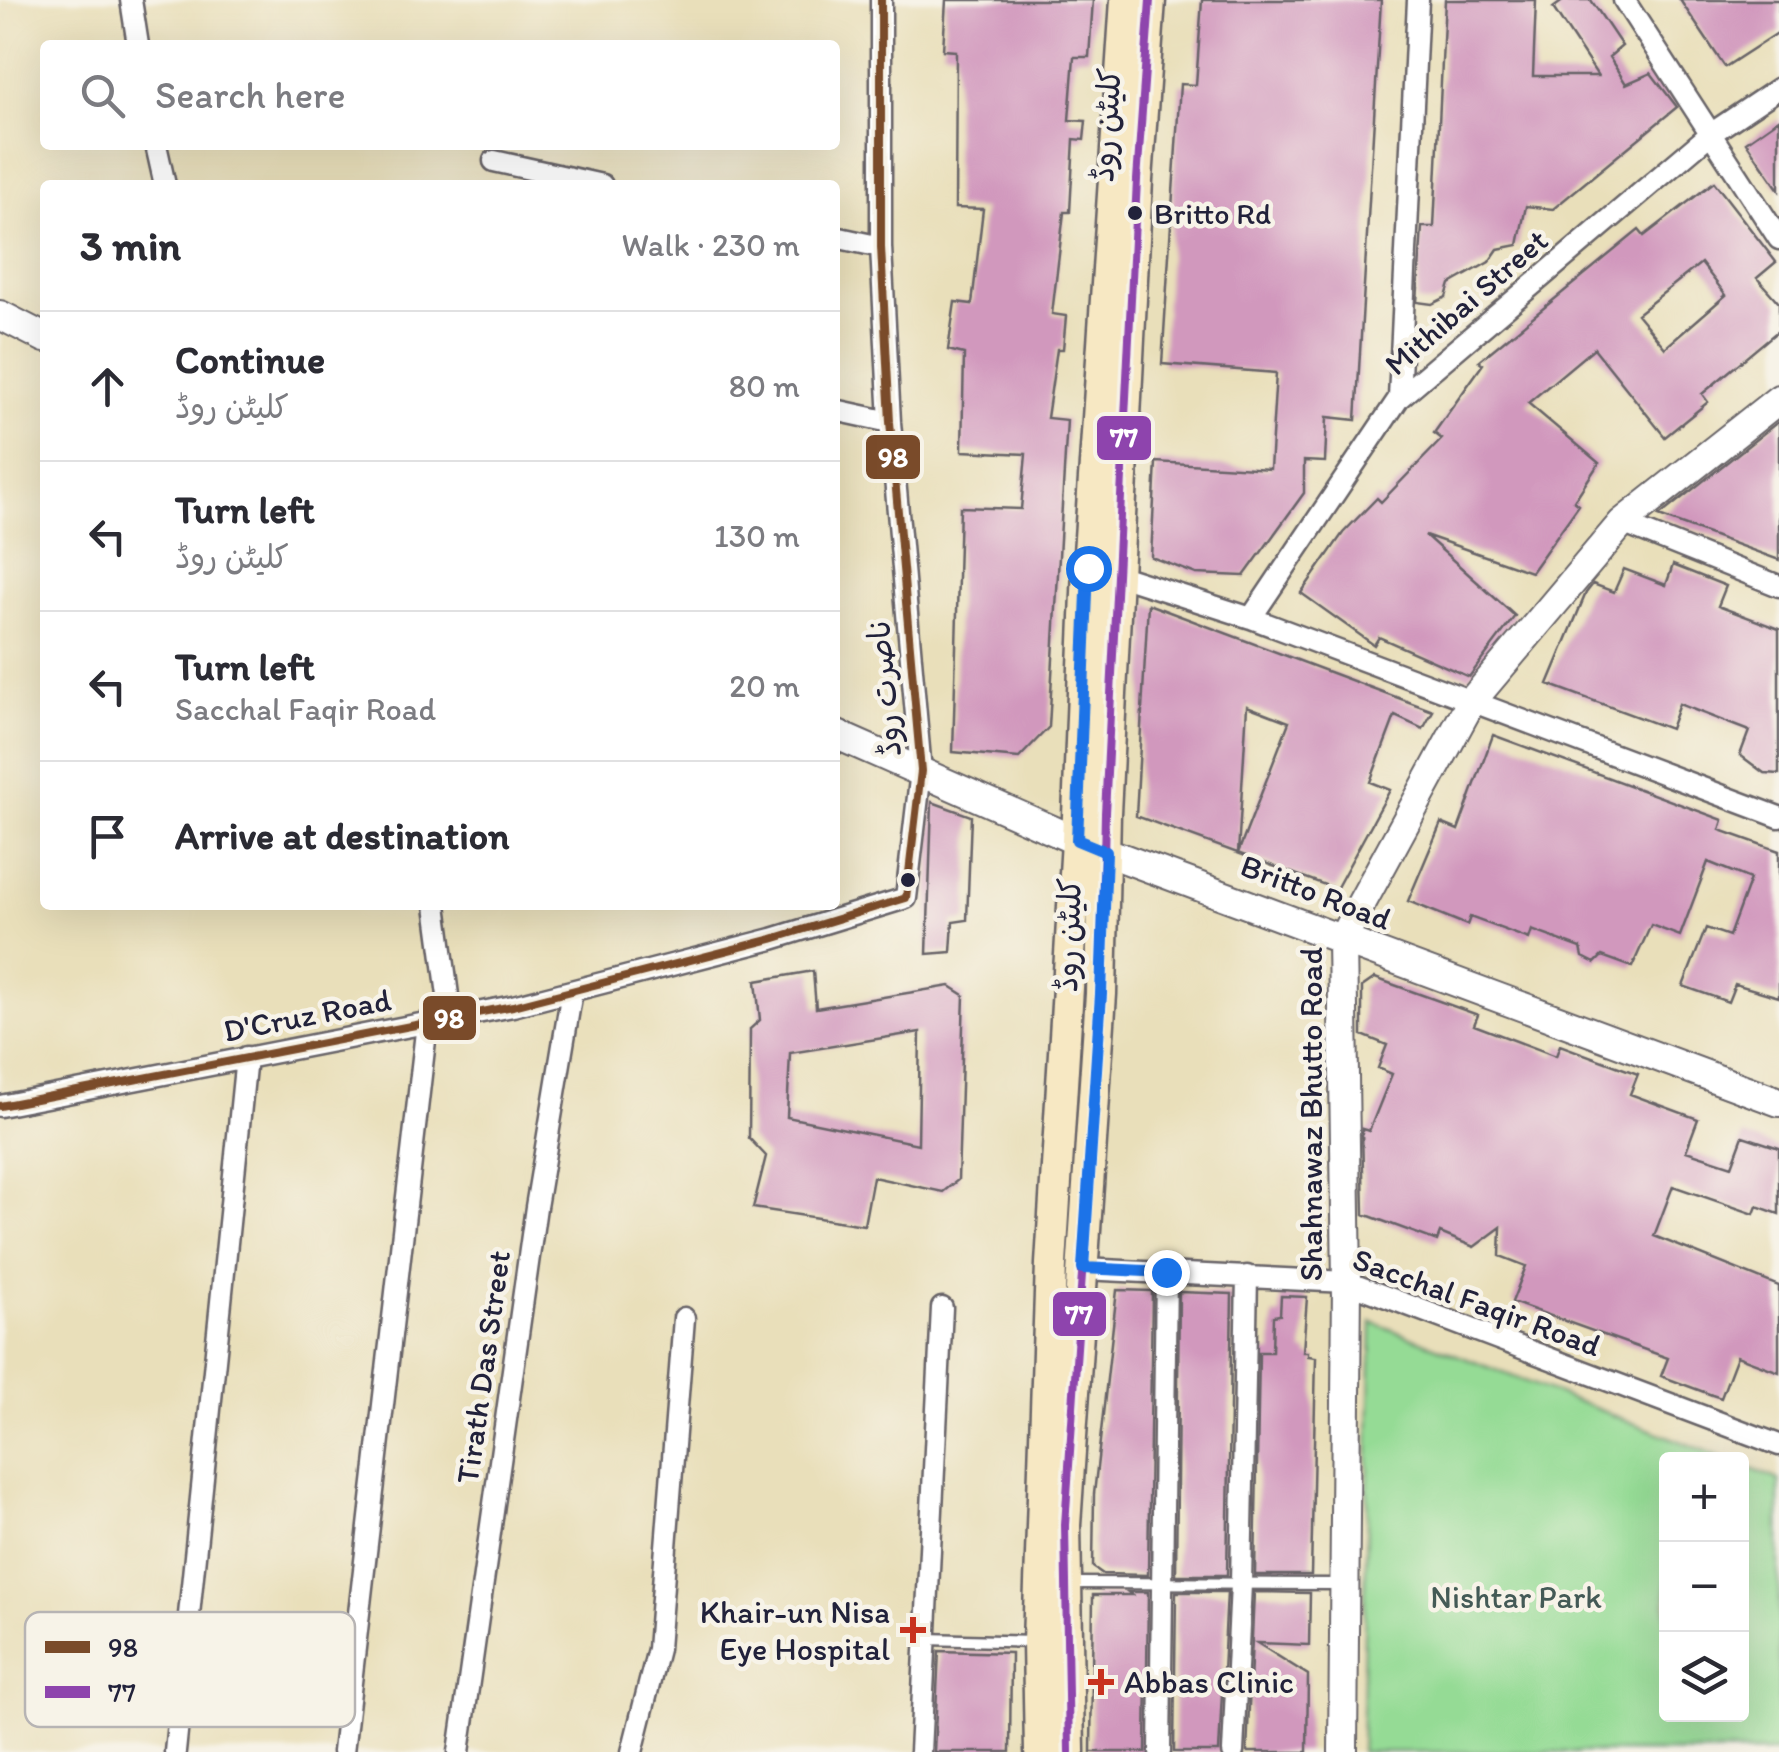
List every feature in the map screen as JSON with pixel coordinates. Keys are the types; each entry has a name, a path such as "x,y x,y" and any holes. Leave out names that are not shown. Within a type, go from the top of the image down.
{"main road":[{"name":"کلیٹن روڈ","path":"1040,1752 1038,1642 1051,1264 1077,840 1088,568 1126,0"},
{"name":"کلیٹن روڈ","path":"1069,1752 1064,1525 1101,994 1137,180 1150,0"}],"street":[{"path":"131,0 137,40"},
{"name":"ناصرت روڈ","path":"881,0 881,247 890,422 922,771"},
{"path":"1399,398 1418,0"},
{"path":"1624,0 1708,135 1779,238"},
{"name":"Mithibai Street","path":"1251,618 1399,398 1708,135 1779,88"},
{"path":"157,150 164,180"},
{"path":"494,161 580,180"},
{"path":"840,238 881,247"},
{"path":"0,315 40,335"},
{"name":"Shahnawaz Bhutto Road","path":"1343,1752 1346,1282 1342,939 1471,702 1622,522 1779,399"},
{"path":"840,411 890,422"},
{"path":"1622,522 1779,586"},
{"path":"1118,576 1251,618 1779,817"},
{"name":"Britto Road","path":"840,736 1106,852 1779,1102"},
{"name":"D'Cruz Road","path":"0,1106 572,991 906,898 922,771"},
{"path":"437,910 451,1018"},
{"name":"Tirath Das Street","path":"458,1752 536,1207 572,991"},
{"path":"355,1648 427,1022"},
{"path":"189,1612 246,1057"},
{"name":"Sacchal Faqir Road","path":"1083,1268 1346,1282 1779,1445"},
{"path":"1160,1752 1166,1272"},
{"path":"1233,1752 1241,1584 1247,1276"},
{"path":"920,1752 942,1308"},
{"path":"632,1752 658,1649 684,1318"},
{"path":"175,1752 178,1727"},
{"path":"343,1752 346,1727"}],"lane":[{"path":"1067,1583 1344,1584"},
{"path":"926,1639 1038,1642"}],"green space":[{"name":"Nishtar Park","path":"1372,1322 1708,1452 1659,1452 1659,1722 1749,1722 1749,1468 1779,1480 1779,1752 1361,1752"}],"building":[{"path":"946,0 1093,0 1089,57 1074,57 1069,120 1086,121 1084,140 1074,139 1070,212 1064,212 1052,314 1066,316 1063,349 1057,349 1047,418 1067,420 1049,727 1019,758 953,752 960,507 1021,509 1026,454 962,451 964,354 948,350 955,302 972,304 983,209 955,208 956,51 943,50"},
{"path":"1202,0 1381,0 1356,420 1327,417 1325,462 1304,461 1304,493 1244,576 1196,574 1151,557 1156,462 1270,469 1276,373 1162,364 1180,84 1196,85"},
{"path":"1445,0 1536,0 1533,76 1598,76 1553,8 1564,0 1591,0 1622,46 1609,57 1626,84 1651,73 1677,107 1553,209 1526,206 1518,245 1498,249 1489,262 1450,284 1446,297 1432,304 1417,302 1422,227 1434,227"},
{"path":"1680,0 1779,0 1779,32 1725,67"},
{"path":"1779,119 1779,190 1746,142"},
{"path":"1714,182 1776,262 1757,278 1779,303 1779,330 1702,394 1708,402 1665,437 1594,348 1528,403 1599,463 1574,501 1579,505 1531,572 1425,535 1515,616 1469,677 1379,637 1374,645 1301,593 1343,533 1377,498 1381,502 1442,439 1434,433 1483,364 1479,361 1639,230 1644,236","holes":["1701,263 1726,295 1665,348 1637,314"]},
{"path":"1779,421 1779,560 1659,516"},
{"path":"1673,565 1726,586 1718,606 1779,629 1779,774 1764,773 1740,755 1749,731 1679,704 1670,729 1548,684 1593,584 1614,592 1624,569 1666,585"},
{"path":"1148,604 1433,711 1423,729 1395,716 1370,782 1390,790 1336,889 1136,816","holes":["1247,706 1289,722 1238,853"]},
{"path":"1493,735 1723,820 1720,830 1779,851 1779,997 1735,984 1728,1002 1683,986 1706,928 1729,936 1750,879 1708,862 1680,936 1651,925 1632,967 1602,956 1595,963 1583,957 1581,948 1532,930 1529,939 1470,917 1467,925 1408,901 1441,823 1458,830"},
{"path":"932,802 971,816 967,920 953,922 951,952 927,954"},
{"path":"813,971 816,1008 950,986 964,995 958,1180 943,1192 873,1177 864,1225 753,1208 766,1156 749,1138 750,1029 760,1020 756,981","holes":["920,1032 918,1144 787,1117 790,1053"]},
{"path":"1375,978 1478,1015 1474,1025 1556,1056 1560,1045 1638,1074 1630,1094 1698,1119 1686,1151 1732,1166 1743,1136 1779,1148 1779,1214 1757,1206 1754,1214 1673,1186 1654,1236 1779,1286 1779,1372 1737,1356 1721,1398 1661,1376 1668,1358 1512,1302 1526,1266 1500,1256 1501,1227 1474,1247 1440,1233 1437,1241 1364,1214 1362,1129 1369,1131 1392,1074 1378,1068 1387,1045 1362,1035 1362,987"},
{"path":"1117,1290 1152,1291 1148,1575 1103,1574 1093,1567 1094,1494"},
{"path":"1179,1292 1232,1294 1227,1575 1176,1575"},
{"path":"1281,1296 1307,1297 1303,1352 1316,1357 1311,1575 1255,1575 1259,1352 1272,1352 1273,1316 1280,1315"},
{"path":"1128,1592 1148,1592 1146,1752 1091,1752 1093,1595 1132,1595"},
{"path":"1176,1592 1227,1592 1219,1752 1174,1752"},
{"path":"1254,1592 1310,1593 1309,1645 1257,1643 1308,1675 1307,1752 1247,1752"},
{"path":"939,1651 1011,1653 1010,1752 934,1752"}],"transit line":[{"name":"98","path":"0,1106 513,1006 772,939 906,898 921,771 890,422 881,247 881,0"},
{"name":"77","path":"1069,1752 1065,1525 1101,994 1105,813 1137,180 1150,0"}],"place":[{"name":"Britto Rd","path":"1135,213"},
{"name":"Khair-un Nisa Eye Hospital","path":"913,1630"},
{"name":"Abbas Clinic","path":"1101,1682"}],"route":[{"path":"1088,568 1077,840 1106,852 1083,1268 1166,1272"}]}
